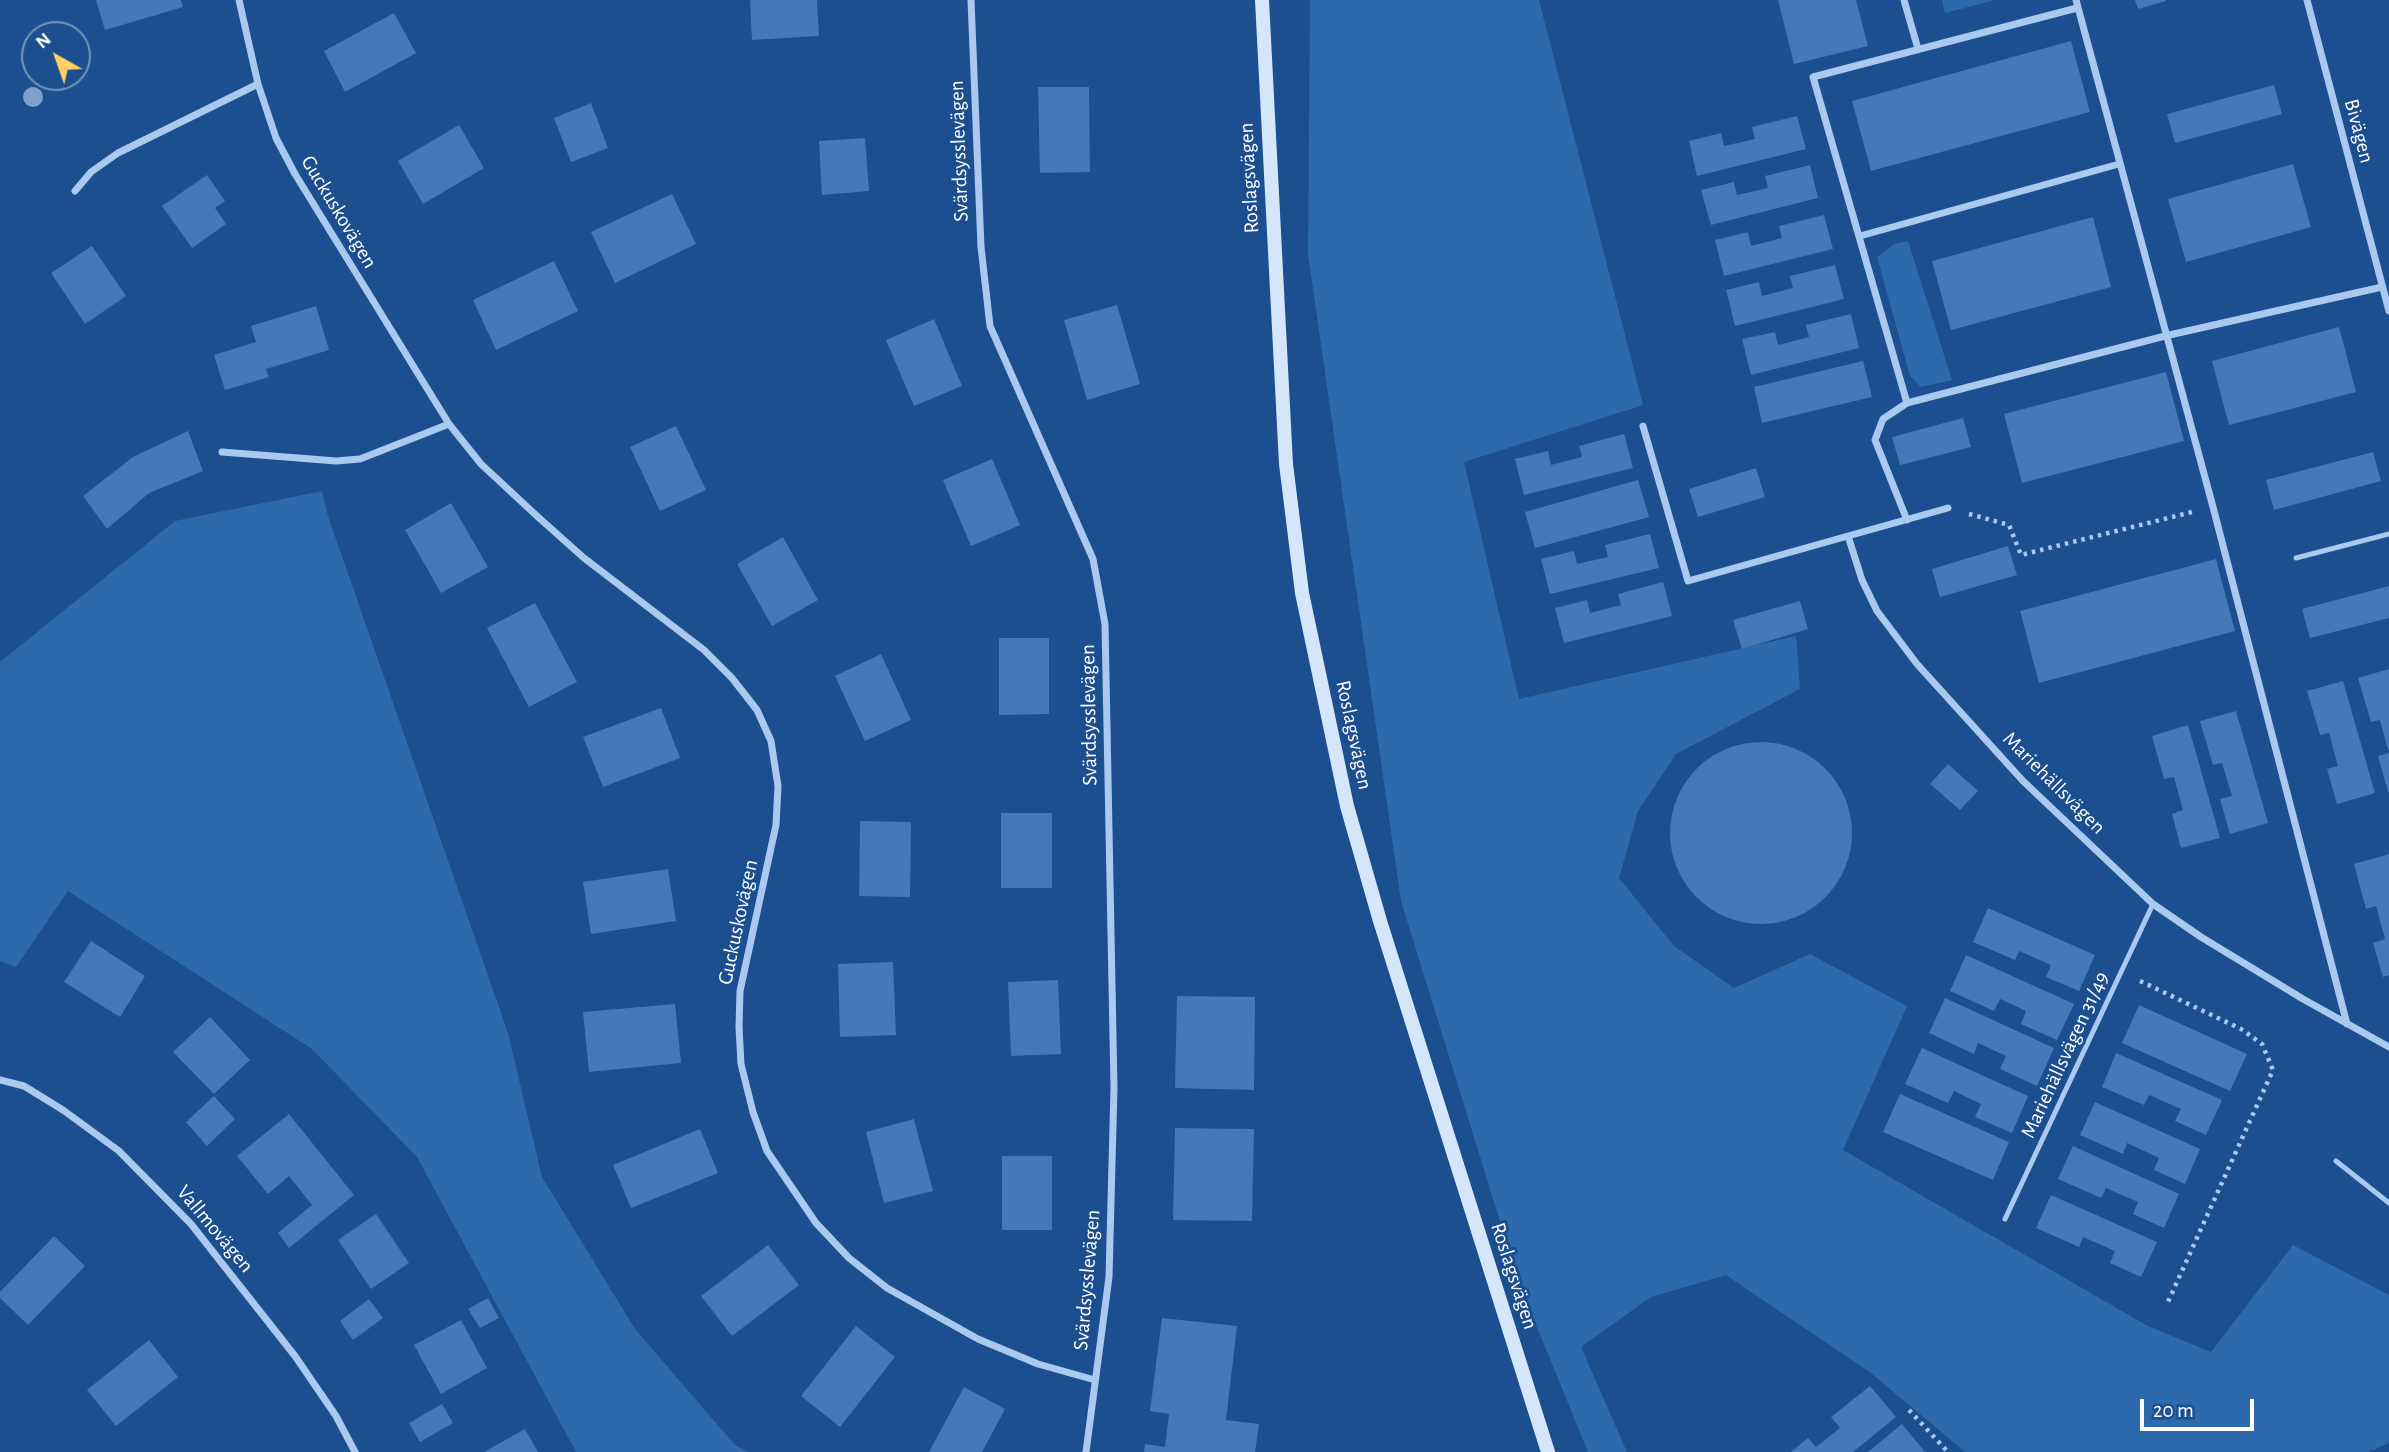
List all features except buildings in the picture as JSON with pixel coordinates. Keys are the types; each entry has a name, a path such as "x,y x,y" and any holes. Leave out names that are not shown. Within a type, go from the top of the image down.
{"main road":[{"name":"Roslagsvägen","path":"1262,0 1286,464 1302,593 1347,806 1380,921 1548,1452"}],"street":[{"name":"Guckuskovägen","path":"239,0 258,84 276,138 295,174 449,424 481,464 584,558 704,650 732,678 757,710 771,741 778,786 776,825 740,991 741,1064 753,1112 767,1151 816,1223 849,1258 887,1288 978,1339 1038,1364 1095,1380"},
{"name":"Svärdsysslevägen","path":"971,0 981,247 990,326 1093,559 1105,624 1114,1088 1109,1277 1086,1452"},
{"path":"1904,0 1918,49"},
{"name":"Bivägen","path":"2306,0 2389,311"},
{"path":"1907,403 1813,77 2076,4 2213,507 2347,1024"},
{"path":"75,191 91,172 118,153 258,84"},
{"path":"1860,236 2119,164"},
{"path":"1907,520 1875,440 1883,419 1907,403 2165,335 2382,287"},
{"path":"222,452 336,461 360,459 449,424"},
{"path":"1643,426 1688,582 1948,508"},
{"name":"Mariehällsvägen","path":"1848,537 1862,580 1877,611 1917,664 2023,781 2152,904 2201,937 2389,1047"},
{"name":"Vallmovägen","path":"0,1080 24,1086 63,1110 119,1151 191,1224 295,1356 336,1416 355,1452"}],"lane":[{"path":"2296,558 2389,534"},
{"name":"Mariehällsvägen 31/49","path":"2005,1219 2152,904"},
{"path":"2336,1161 2389,1203"}],"path":[{"path":"1948,508 2009,525 2021,555 2213,507"},
{"path":"2121,972 2241,1029 2262,1044 2273,1070 2166,1304"},
{"path":"1909,1410 1948,1452"}],"shaded area":[{"path":"1310,0 1539,0 1643,405 1464,462 1519,699 1796,636 1800,689 1676,754 1638,811 1619,878 1674,946 1734,988 1810,954 1907,1006 1843,1150 2148,1326 2211,1352 2293,1245 2389,1295 2389,1443 2369,1452 1965,1452 1871,1373 1726,1275 1651,1297 1581,1347 1627,1452 1588,1452 1519,1283 1401,901 1308,254"},
{"path":"1942,0 1995,0 1945,13"},
{"path":"1908,241 1952,380 1921,387 1910,376 1877,257 1894,244"},
{"path":"322,491 328,516 508,1033 542,1177 635,1329 735,1445 748,1452 576,1452 417,1157 312,1049 68,891 16,967 0,961 0,662 175,521"}]}
